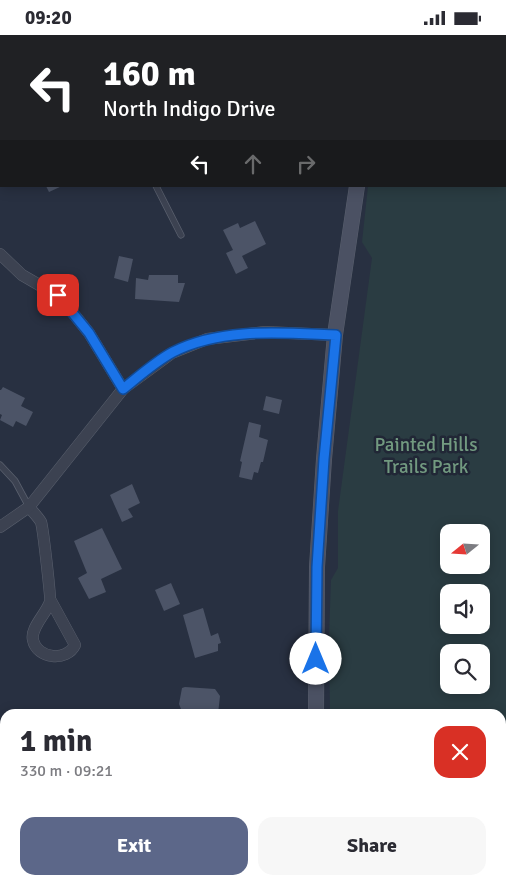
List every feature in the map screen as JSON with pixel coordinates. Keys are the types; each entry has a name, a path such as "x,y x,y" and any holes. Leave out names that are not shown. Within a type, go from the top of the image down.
{"main road":[{"path":"316,709 317,567 324,459 336,335 357,187"}],"street":[{"path":"0,254 22,275 60,297 89,333 123,389"},
{"path":"0,527 29,507 123,389 172,353 206,339 265,332 336,335"},
{"path":"29,507 41,523 51,601 75,645 73,649 65,654 53,657 39,651 33,640 34,632 51,601"}],"lane":[{"path":"157,187 181,235"},
{"path":"0,465 15,481 29,507"}],"green space":[{"name":"Painted Hills Trails Park","path":"368,187 506,187 506,709 330,709 329,636 331,580 338,568 338,511 372,258 362,242"}],"building":[{"path":"46,187 60,187 49,192"},
{"path":"255,221 266,244 242,256 248,268 236,274 226,253 233,250 223,230 238,223 240,228"},
{"path":"119,256 133,259 128,282 114,278"},
{"path":"149,275 178,275 178,283 185,283 179,302 135,299 136,278 148,280"},
{"path":"3,387 25,398 21,406 33,412 26,426 16,421 13,427 0,420 2,415 0,414 0,390"},
{"path":"266,396 282,400 279,414 263,410"},
{"path":"249,422 261,425 259,437 268,440 263,462 261,462 258,473 254,472 252,480 239,477 242,462 240,461"},
{"path":"132,484 140,503 128,509 133,517 122,522 110,495"},
{"path":"102,528 122,569 101,579 106,592 89,599 78,578 87,573 74,541"},
{"path":"171,583 180,604 164,611 155,590"},
{"path":"203,608 211,636 218,633 221,643 218,644 218,651 195,658 183,615"},
{"path":"182,688 215,689 220,696 219,709 181,709 179,704"}],"route":[{"path":"58,295 89,333 123,389 172,353 206,339 265,332 336,335 324,459 317,567 316,659"}]}
